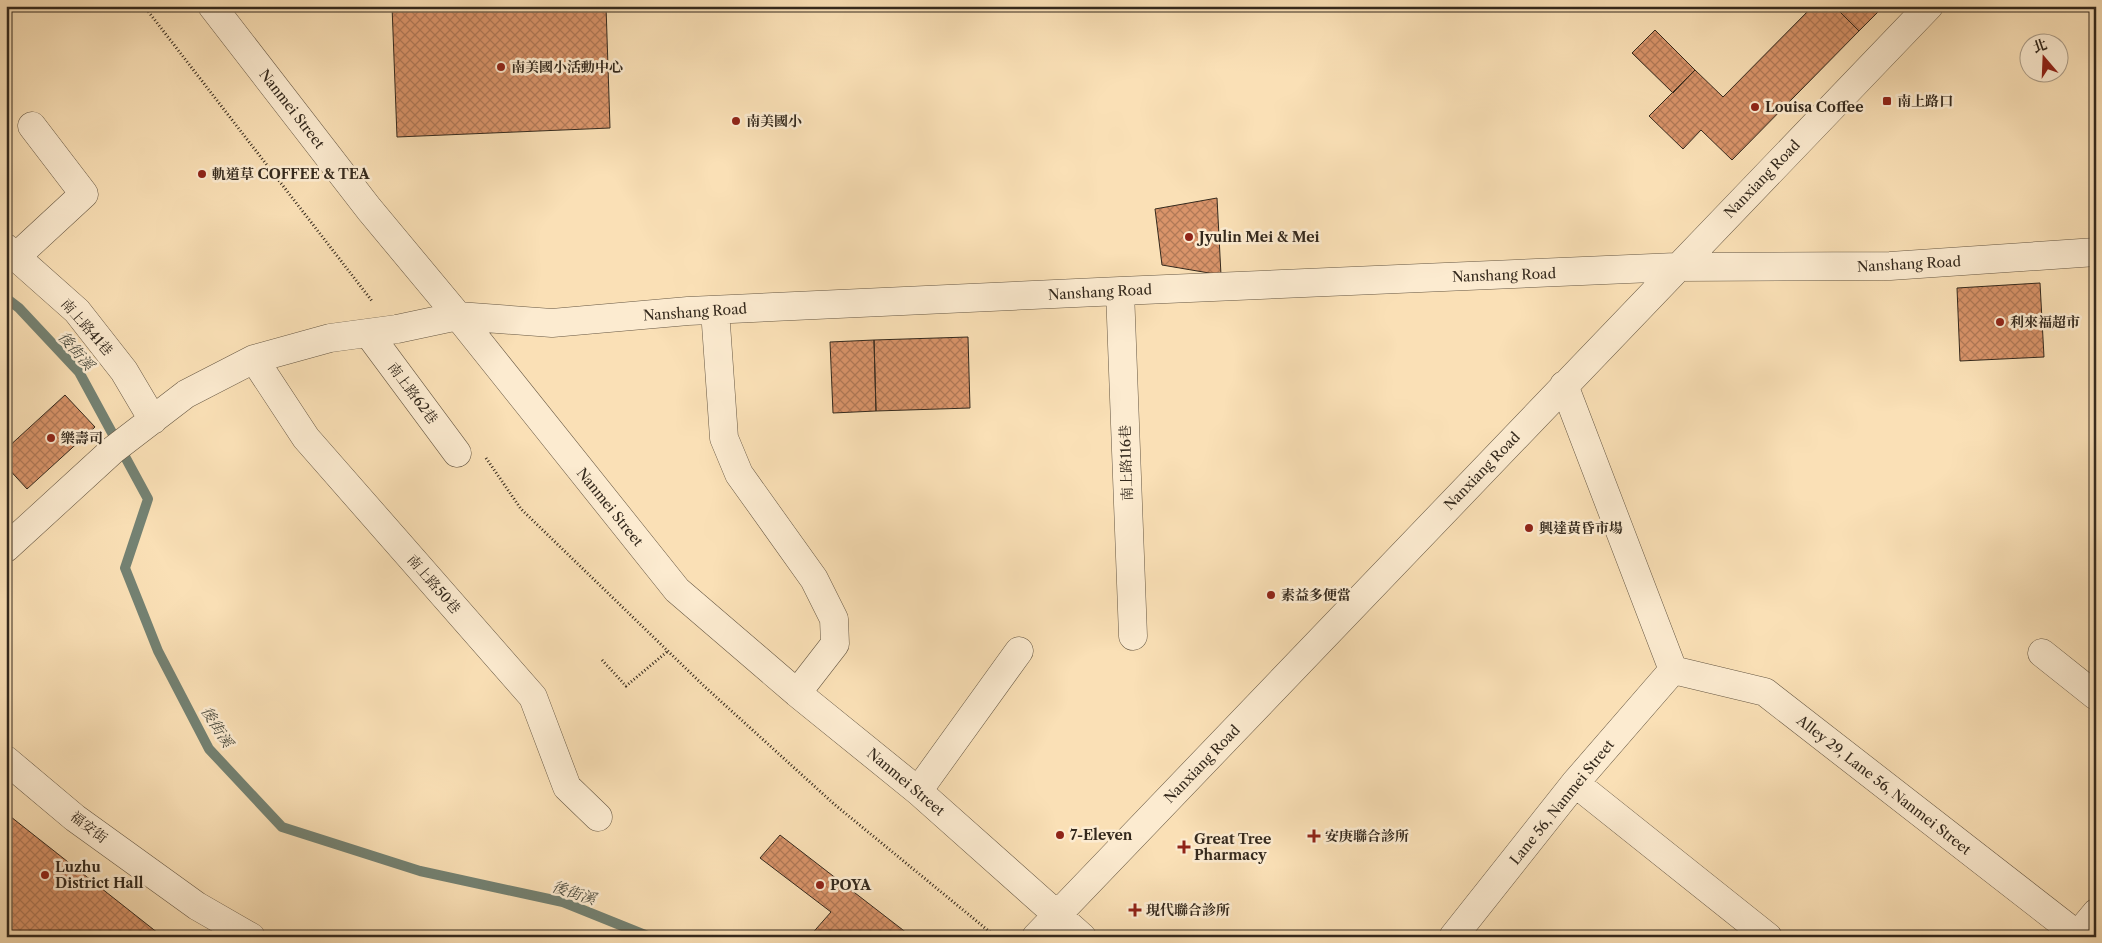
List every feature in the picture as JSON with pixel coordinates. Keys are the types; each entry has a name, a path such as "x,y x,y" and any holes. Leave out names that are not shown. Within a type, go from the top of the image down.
{"street":[{"name":"Nanmei Street","path":"212,6 370,209 677,590 797,693 918,791 1082,937"},
{"name":"Nanxiang Road","path":"1036,937 1676,267 1929,6"},
{"path":"12,252 84,194 32,126"},
{"name":"南上路41巷","path":"12,252 77,311 124,371 153,420"},
{"name":"Nanshang Road","path":"6,548 122,443 186,394 254,359 330,338 397,329 458,316 552,323 715,310 1120,291 1676,267 1890,266 2096,252"},
{"name":"南上路116巷","path":"1120,291 1133,636"},
{"path":"715,310 724,438 739,474 814,579 834,620 835,644 797,693"},
{"name":"南上路62巷","path":"368,333 470,453"},
{"name":"南上路50巷","path":"254,359 306,438 533,697 567,787 598,816"},
{"path":"1564,385 1673,670"},
{"path":"918,791 1019,651"},
{"path":"2042,653 2096,696"},
{"name":"Lane 56, Nanmei Street","path":"1453,937 1575,783 1673,670"},
{"name":"Alley 29, Lane 56, Nanmei Street","path":"1673,670 1765,692 2078,936"},
{"name":"福安街","path":"6,760 22,771 75,818 197,906 251,937"},
{"path":"1575,783 1768,937"},
{"path":"2078,936 2096,912"}],"path":[{"path":"144,6 374,305"},
{"path":"470,453 521,509 704,686 834,804 996,937"},
{"path":"602,660 626,686 668,651"}],"building":[{"name":"南美國小活動中心","path":"392,6 606,6 610,128 397,137"},
{"path":"1813,6 1834,6 1859,31 1732,160 1701,130 1683,149 1649,116 1695,70 1723,97"},
{"path":"1834,6 1884,6 1859,31"},
{"path":"1655,30 1695,70 1673,93 1632,53"},
{"name":"Jyulin Mei & Mei","path":"1217,198 1221,275 1162,265 1155,209"},
{"name":"利來福超市","path":"2040,283 2044,357 1960,361 1957,288"},
{"path":"968,337 970,408 876,411 874,340"},
{"path":"874,340 876,411 833,413 830,342"},
{"name":"樂壽司","path":"65,395 95,427 27,489 6,466 6,449"},
{"name":"Luzhu District Hall","path":"6,813 163,937 6,937"},
{"name":"POYA","path":"780,835 912,937 809,937 831,912 760,858"}],"waterway":[{"name":"後街溪","path":"6,298 19,308 79,372 148,499 125,568 158,651 209,749 282,827 420,871 563,902 650,937"}],"place":[{"name":"南美國小活動中心","path":"501,67"},
{"name":"南上路口","path":"1887,101"},
{"name":"Louisa Coffee","path":"1755,107"},
{"name":"南美國小","path":"736,121"},
{"name":"軌道草 COFFEE & TEA","path":"202,174"},
{"name":"Jyulin Mei & Mei","path":"1189,237"},
{"name":"利來福超市","path":"2000,322"},
{"name":"樂壽司","path":"51,438"},
{"name":"興達黃昏市場","path":"1529,528"},
{"name":"素益多便當","path":"1271,595"},
{"name":"7-Eleven","path":"1060,835"},
{"name":"安庚聯合診所","path":"1314,836"},
{"name":"Great Tree Pharmacy","path":"1184,847"},
{"name":"Luzhu District Hall","path":"45,875"},
{"name":"POYA","path":"820,885"},
{"name":"現代聯合診所","path":"1135,910"}]}
